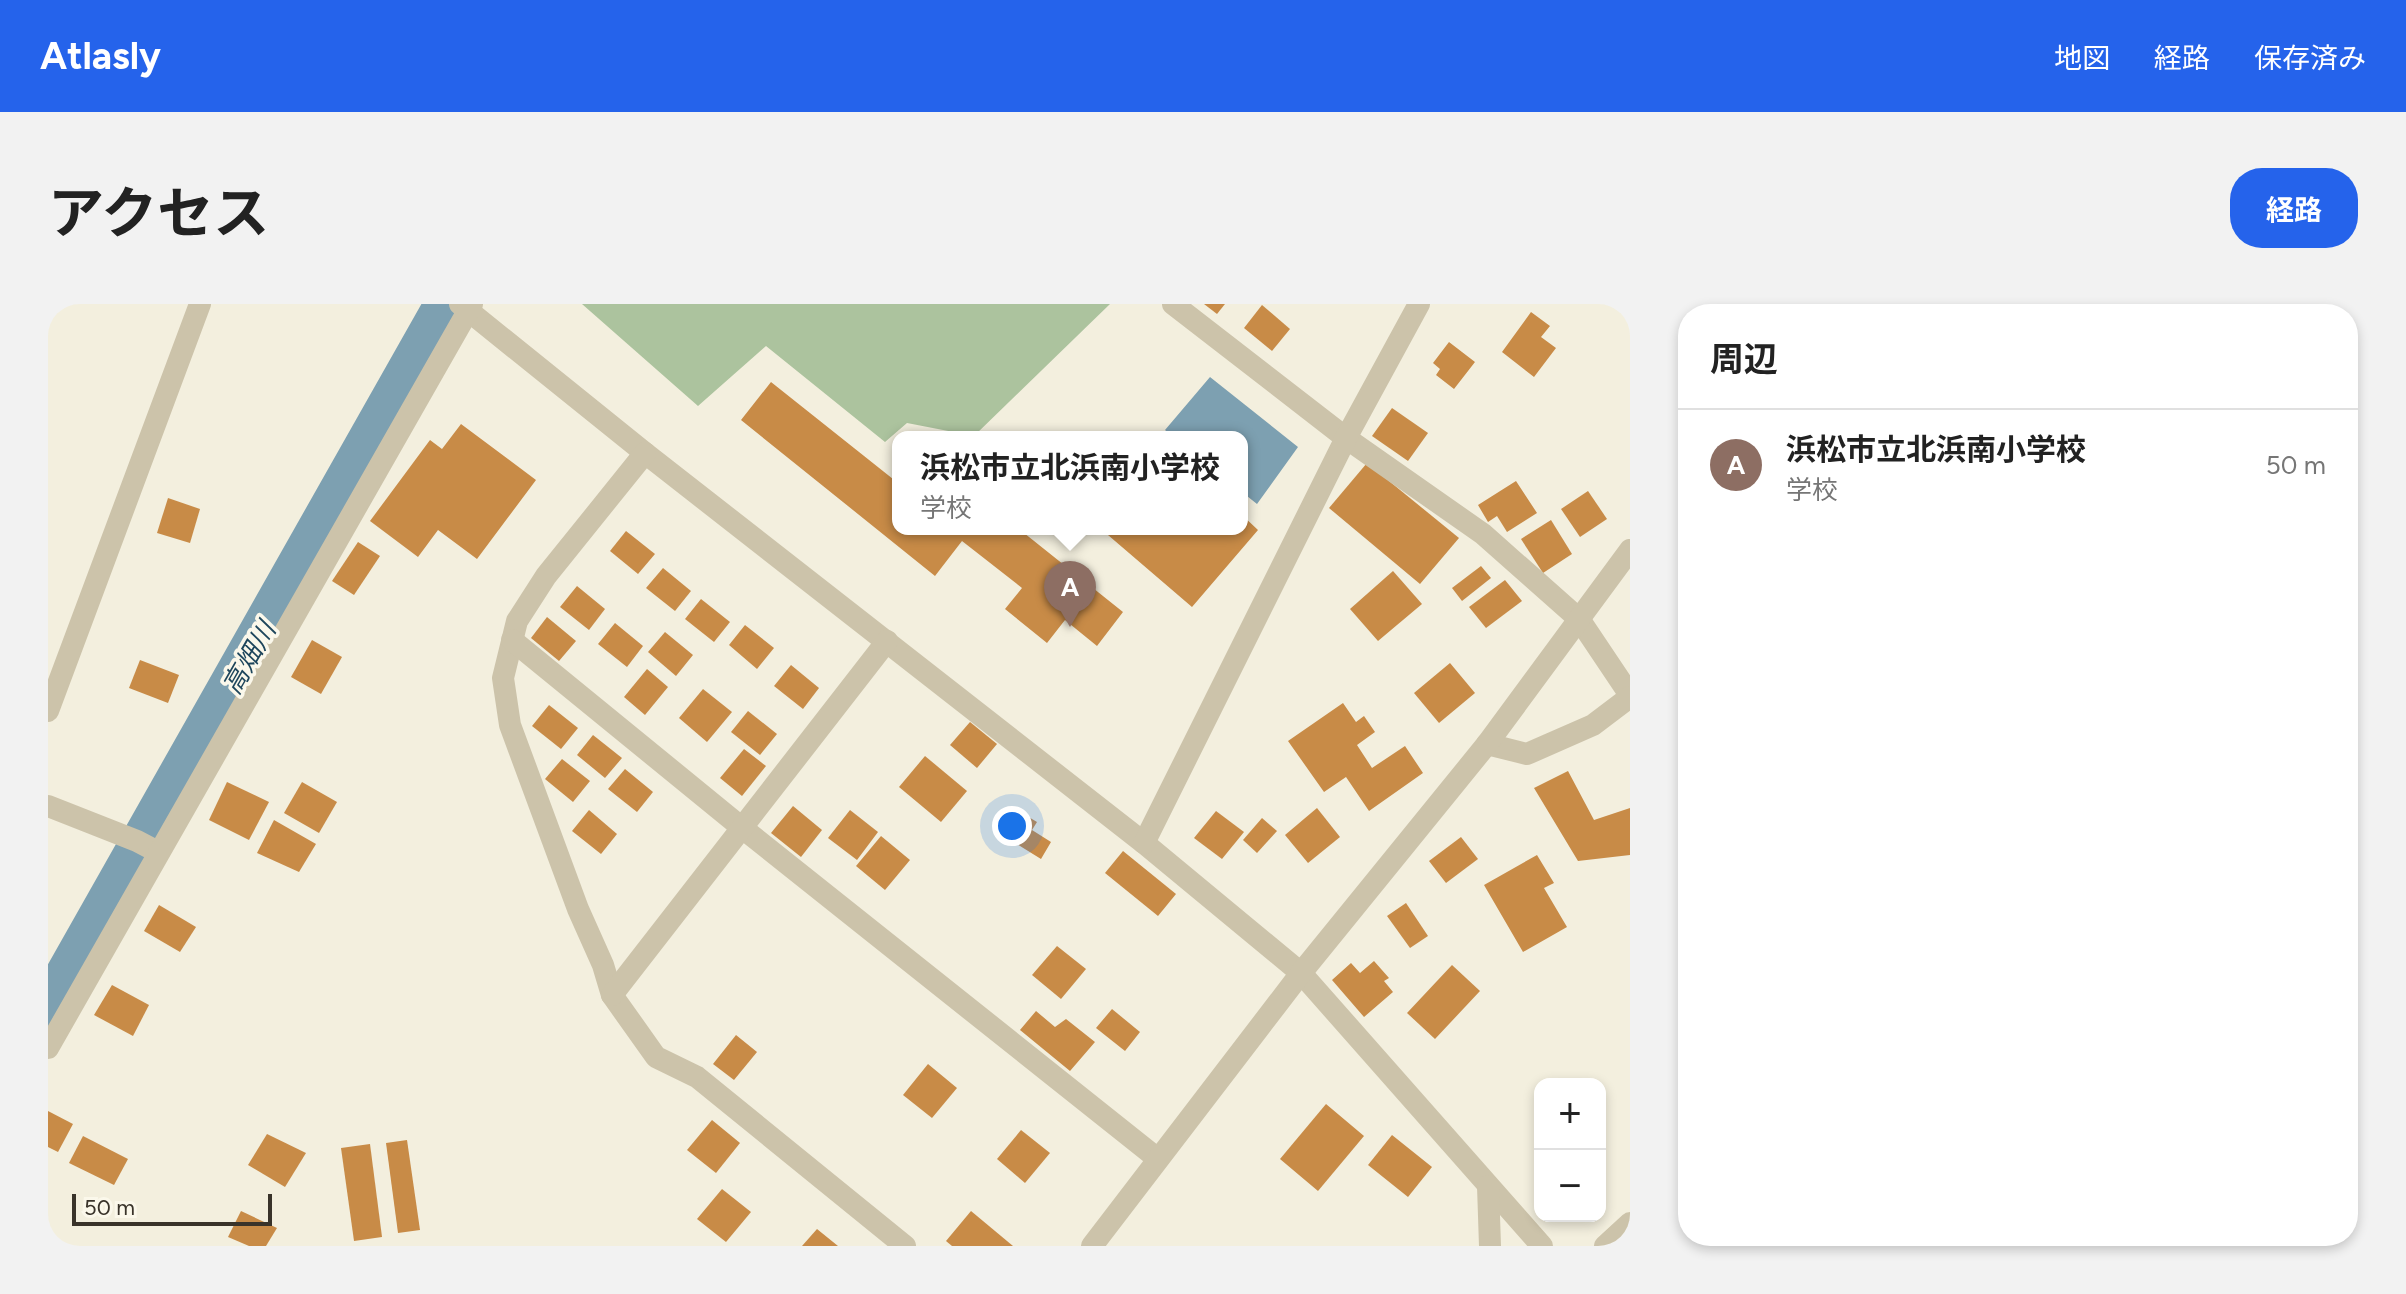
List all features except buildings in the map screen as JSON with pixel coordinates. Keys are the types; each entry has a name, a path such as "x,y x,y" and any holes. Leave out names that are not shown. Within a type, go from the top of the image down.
{"street":[{"path":"48,711 200,304"},
{"path":"1173,304 1346,438 1483,534 1579,619 1630,696 1593,725 1527,754 1487,744"},
{"path":"1144,843 1346,438 1419,304"},
{"path":"48,1048 148,846 467,306 645,453 1144,843 1301,973 1542,1246"},
{"path":"645,453 546,576 517,621 503,678 510,725 612,995 656,1057 697,1077 905,1246"},
{"path":"1092,1246 1301,973 1487,744 1630,550"},
{"path":"512,640 1158,1159"},
{"path":"612,995 887,641"},
{"path":"48,806 148,846"},
{"path":"1488,1186 1490,1246"},
{"path":"1605,1246 1630,1223"}],"green space":[{"path":"582,304 1110,304 979,431 948,431 907,423 898,431 892,431 892,436 885,442 766,346 698,406"}],"water":[{"path":"1210,377 1298,447 1257,504 1248,497 1248,431 1165,430"}],"waterway":[{"name":"高畑川","path":"48,1013 449,304"}],"place":[{"name":"浜松市立北浜南小学校","path":"1070,627"}]}
